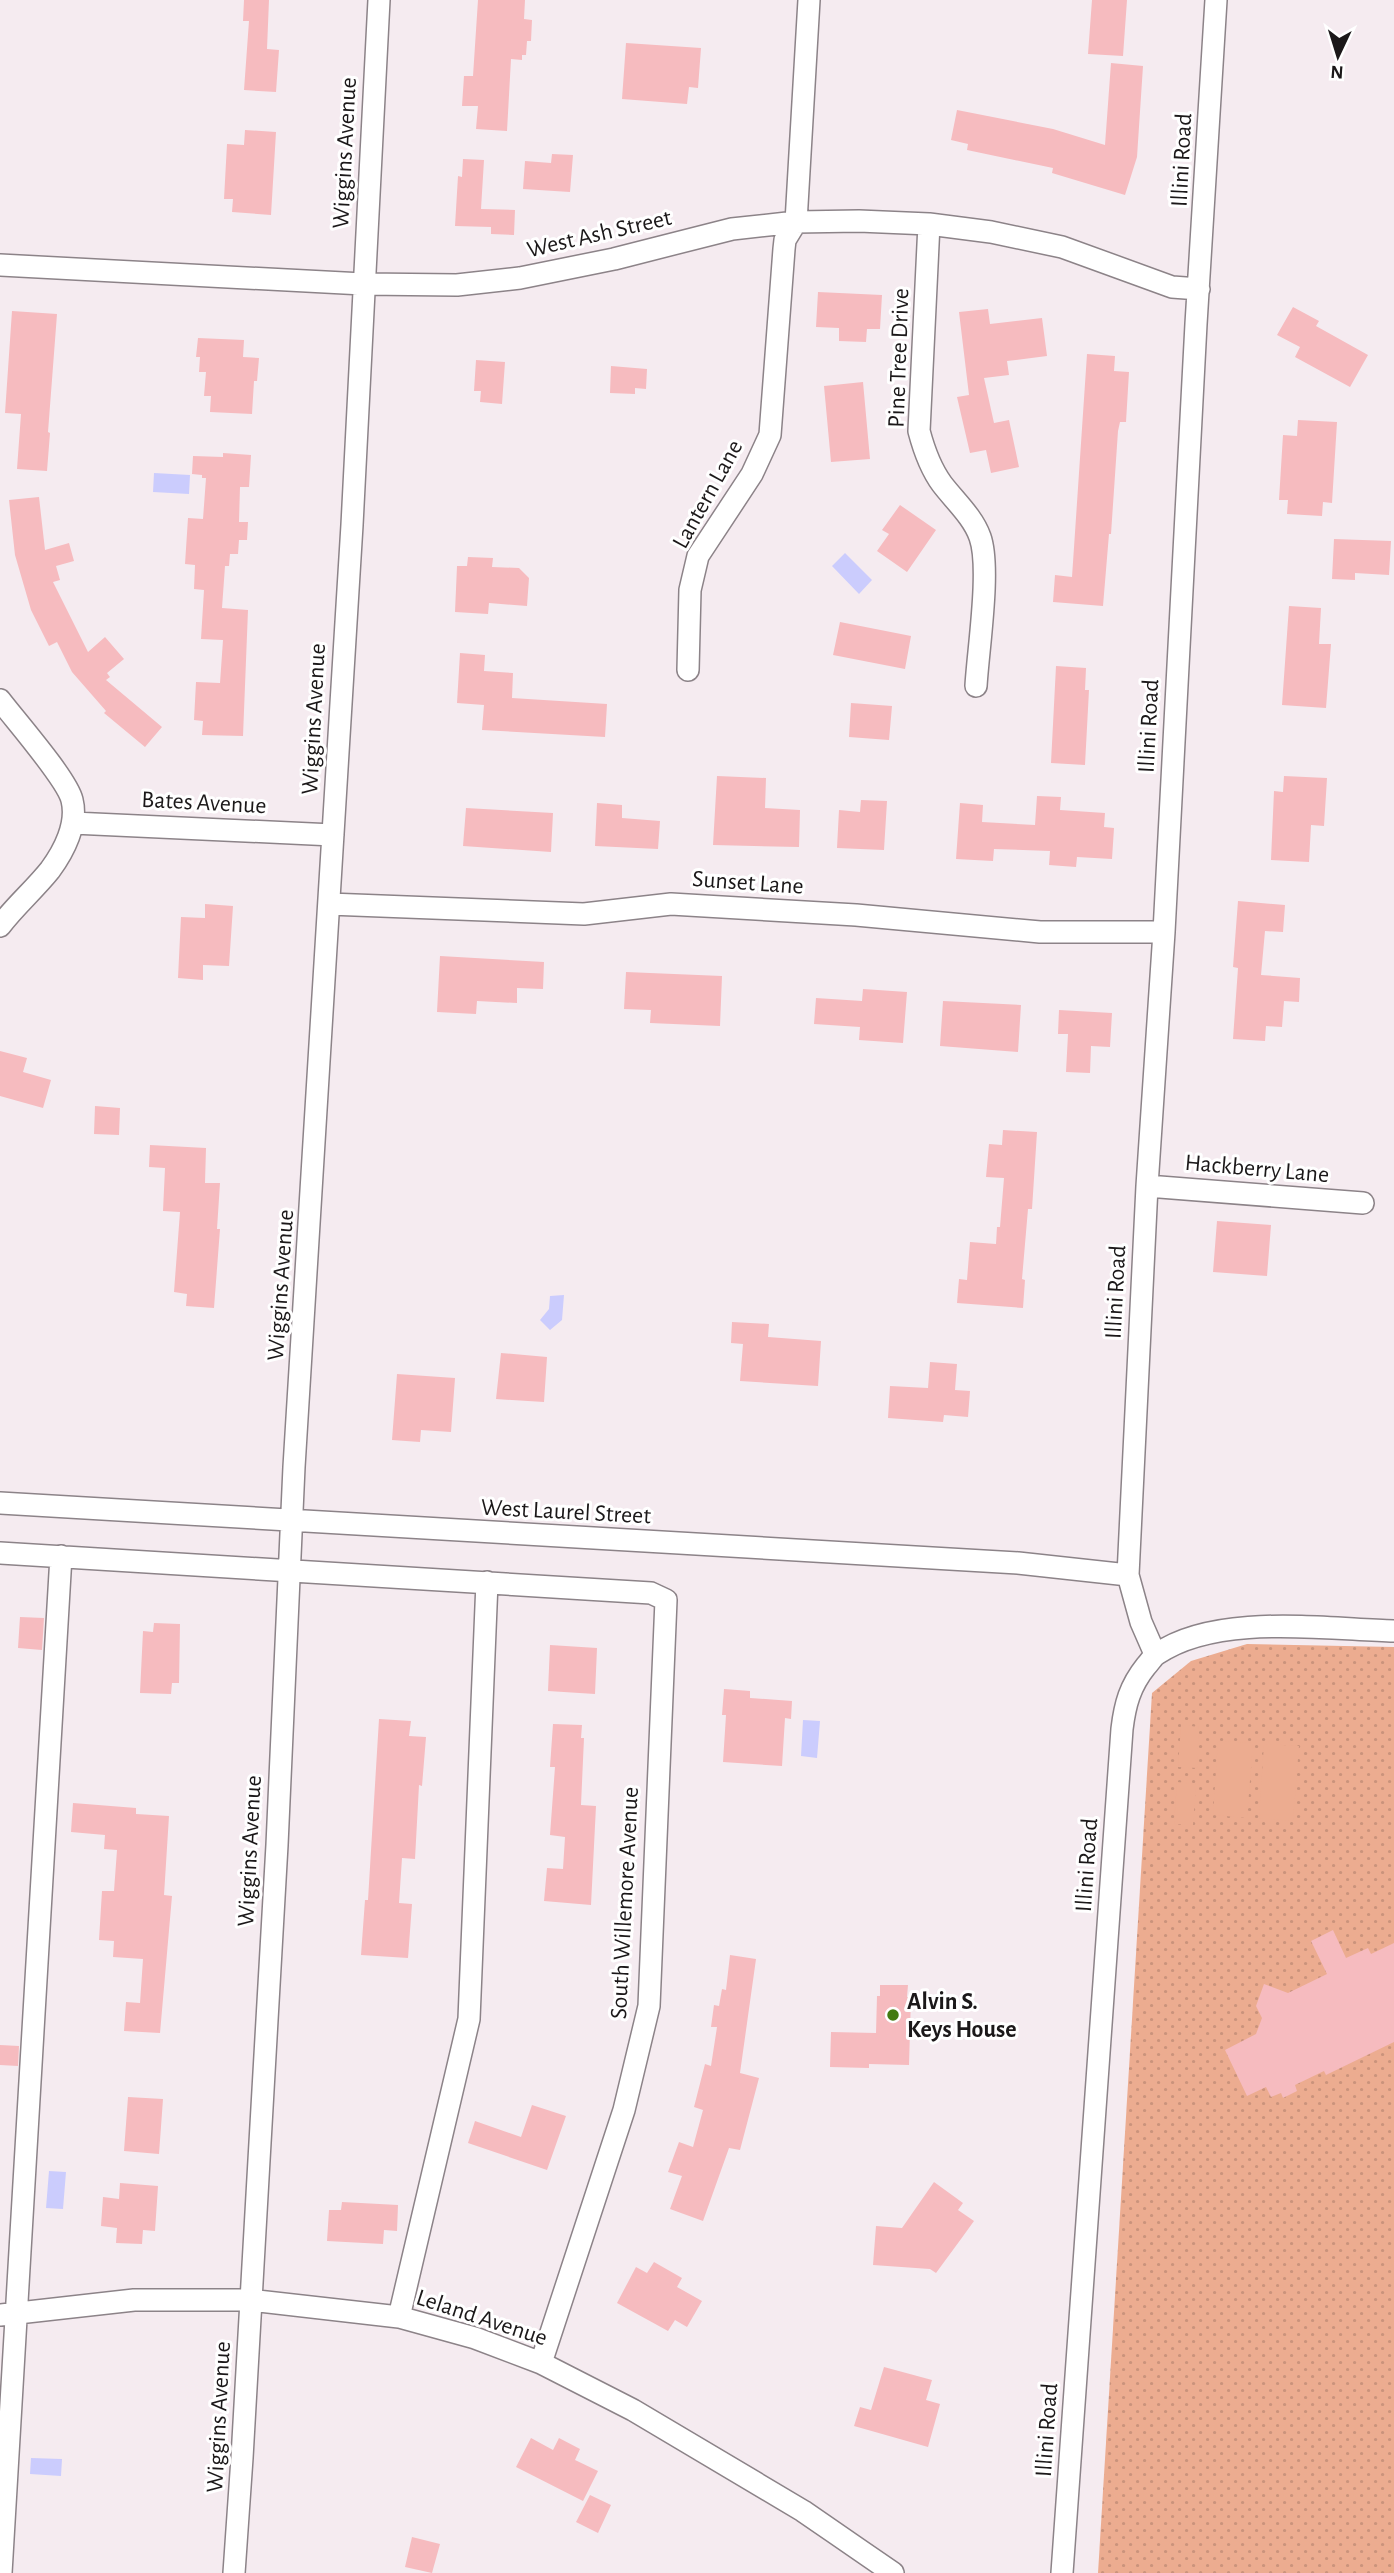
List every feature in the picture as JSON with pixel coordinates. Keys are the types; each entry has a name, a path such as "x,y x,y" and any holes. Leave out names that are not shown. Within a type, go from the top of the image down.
{"street":[{"name":"Wiggins Avenue","path":"234,2573 276,1859 289,1570 352,525 379,0"},
{"path":"796,222 809,0"},
{"name":"Illini Road","path":"1062,2573 1122,1729 1129,1690 1155,1654 1141,1622 1128,1575 1147,1186 1164,933 1216,0"},
{"name":"West Ash Street","path":"0,265 363,284 457,285 520,278 614,259 732,229 796,222 859,221 929,224 991,232 1062,247 1172,287 1199,289"},
{"name":"Lantern Lane","path":"688,670 690,590 698,556 752,474 770,435 785,240 796,222"},
{"name":"Pine Tree Drive","path":"929,224 919,431 925,452 940,482 979,535 985,558 976,686"},
{"path":"0,700 61,780 72,800 73,823 63,850 49,871 13,908 0,926"},
{"name":"Bates Avenue","path":"73,823 333,835"},
{"name":"Sunset Lane","path":"329,904 584,914 671,904 856,915 1040,932 1164,933"},
{"name":"Hackberry Lane","path":"1147,1186 1363,1203"},
{"name":"West Laurel Street","path":"0,1503 1018,1563 1128,1575"},
{"path":"0,1553 487,1582 469,2018 399,2317"},
{"path":"1,2573 9,2314 61,1556"},
{"name":"South Willemore Avenue","path":"487,1582 651,1593 666,1600 649,2006 624,2110 541,2362"},
{"path":"1155,1654 1195,1636 1223,1629 1271,1627 1394,1631"},
{"name":"Leland Avenue","path":"9,2314 134,2300 250,2300 399,2317 475,2338 541,2362 634,2410 803,2511 893,2573"}],"shaded area":[{"path":"1247,1644 1394,1647 1394,2573 1098,2573 1152,1693 1191,1661"},
{"path":"1181,1725 1199,1727 1197,1768 1178,1767"},
{"path":"1218,1741 1253,1743 1247,1818 1213,1815"},
{"path":"1264,1744 1299,1746 1293,1821 1259,1818"},
{"path":"1177,1782 1196,1784 1193,1825 1174,1824"}],"water":[{"path":"154,473 190,475 189,494 153,492"},
{"path":"845,553 872,580 859,594 832,566"},
{"path":"564,1295 562,1320 550,1330 540,1320 549,1309 550,1296"},
{"path":"803,1720 820,1721 817,1758 801,1756"},
{"path":"49,2171 66,2172 63,2209 46,2208"},
{"path":"31,2458 62,2459 61,2476 30,2474"}],"building":[{"path":"244,0 269,0 267,49 279,50 276,92 244,90 249,21 243,21"},
{"path":"478,0 525,0 524,19 532,20 531,41 527,41 526,55 522,55 522,60 511,59 507,131 476,129 478,106 462,106 464,76 473,76"},
{"path":"1092,0 1127,0 1123,56 1088,54"},
{"path":"626,43 701,48 698,88 689,87 687,104 622,99"},
{"path":"1111,63 1143,66 1137,157 1125,195 1052,173 1053,168 967,150 968,144 951,140 957,110 1053,129 1105,145"},
{"path":"245,130 276,132 271,215 232,212 233,199 224,199 227,144 244,145"},
{"path":"552,154 573,155 570,192 523,189 525,161 551,163"},
{"path":"463,159 484,160 481,209 515,210 514,235 491,234 491,227 455,226 458,176 462,177"},
{"path":"818,292 882,295 880,329 867,329 866,342 839,341 839,328 816,327"},
{"path":"1293,307 1319,321 1316,326 1368,355 1350,387 1295,357 1300,347 1277,335"},
{"path":"988,309 990,324 1042,318 1047,356 1007,361 1009,375 984,378 994,423 1009,420 1019,467 991,473 986,450 970,453 957,397 969,395 959,312"},
{"path":"12,311 57,314 47,471 17,469 21,414 5,413"},
{"path":"198,338 244,340 243,357 259,358 257,381 254,381 252,414 210,412 211,396 204,396 206,372 199,372 200,357 196,357"},
{"path":"1087,354 1115,356 1114,371 1129,372 1126,422 1120,422 1118,431 1103,606 1053,602 1055,575 1072,577"},
{"path":"476,360 505,362 502,404 480,402 481,391 474,391"},
{"path":"611,366 647,369 646,389 635,388 635,394 610,393"},
{"path":"863,382 870,459 831,462 824,386"},
{"path":"1298,420 1337,422 1332,503 1323,502 1322,516 1287,514 1288,500 1279,500 1283,435 1297,436"},
{"path":"223,453 251,455 249,487 240,487 239,522 248,522 247,540 239,540 238,554 230,554 229,566 225,566 222,608 248,610 243,736 202,735 203,721 194,720 196,682 220,683 223,640 201,639 204,590 194,589 195,565 185,564 188,518 203,519 206,478 192,474 193,456 223,457"},
{"path":"39,497 45,550 69,543 74,561 56,566 60,580 53,582 88,652 105,637 124,659 107,673 110,677 106,680 162,727 145,747 104,713 106,711 72,672 57,642 49,646 31,610 15,555 9,500"},
{"path":"900,505 936,530 907,572 877,551 889,534 882,530"},
{"path":"1334,539 1391,541 1389,575 1355,573 1355,580 1332,579"},
{"path":"468,557 493,558 492,567 519,568 529,578 527,606 489,603 488,614 455,612 457,566 467,566"},
{"path":"1289,606 1321,608 1319,644 1331,644 1326,708 1282,705"},
{"path":"840,622 911,636 905,669 833,655"},
{"path":"460,653 485,655 484,671 513,673 512,698 607,704 605,737 482,730 484,705 457,703"},
{"path":"1056,666 1086,668 1085,690 1089,690 1085,765 1051,763"},
{"path":"851,703 892,706 889,740 849,737"},
{"path":"717,776 766,778 765,808 800,810 799,847 713,845"},
{"path":"1284,776 1327,778 1324,826 1311,825 1309,862 1271,860 1274,791 1283,792"},
{"path":"1037,796 1061,797 1060,810 1105,813 1104,827 1114,828 1112,859 1077,857 1076,867 1049,865 1050,851 994,849 993,861 956,859 960,803 983,805 982,822 1035,825"},
{"path":"861,800 887,801 884,850 837,848 839,810 860,812"},
{"path":"597,803 622,805 622,818 660,821 658,849 595,846"},
{"path":"466,808 553,813 551,852 463,846"},
{"path":"1238,901 1285,905 1283,932 1265,931 1261,975 1300,978 1299,1002 1284,1001 1282,1027 1266,1026 1265,1041 1233,1039 1238,968 1233,967"},
{"path":"205,904 233,906 229,966 203,965 203,980 178,978 181,917 205,918"},
{"path":"440,956 544,962 543,989 517,988 517,1003 477,1001 476,1014 437,1012"},
{"path":"626,972 722,976 720,1026 650,1023 651,1010 624,1009"},
{"path":"863,989 907,992 903,1043 859,1040 860,1027 814,1024 816,998 862,1001"},
{"path":"943,1001 1021,1005 1018,1052 940,1046"},
{"path":"1059,1010 1112,1013 1110,1047 1091,1046 1090,1073 1066,1072 1068,1034 1058,1034"},
{"path":"0,1051 27,1058 23,1072 51,1080 43,1108 0,1096"},
{"path":"95,1106 120,1108 119,1135 94,1134"},
{"path":"1003,1130 1037,1132 1032,1209 1028,1209 1022,1279 1025,1280 1023,1308 957,1303 959,1279 967,1280 970,1242 996,1244 1004,1178 986,1177 989,1144 1002,1145"},
{"path":"150,1145 206,1148 205,1183 220,1183 217,1229 220,1229 214,1308 186,1306 187,1294 174,1292 180,1212 163,1211 165,1168 149,1167"},
{"path":"1217,1221 1271,1225 1267,1276 1213,1272"},
{"path":"732,1322 769,1324 768,1337 821,1341 818,1386 740,1381 743,1344 731,1343"},
{"path":"501,1353 547,1357 544,1402 496,1399"},
{"path":"930,1362 957,1364 955,1390 970,1391 968,1417 944,1415 943,1422 888,1418 890,1386 928,1388"},
{"path":"397,1374 455,1378 451,1432 421,1430 420,1442 392,1440"},
{"path":"20,1617 44,1618 42,1650 18,1648"},
{"path":"154,1623 180,1624 179,1683 172,1683 171,1694 140,1693 143,1631 153,1632"},
{"path":"550,1645 597,1648 595,1694 548,1691"},
{"path":"724,1689 750,1691 750,1698 792,1701 791,1719 785,1718 782,1766 723,1762 726,1715 722,1715"},
{"path":"379,1719 411,1721 409,1736 426,1737 422,1786 419,1785 415,1859 402,1858 399,1903 412,1904 408,1958 361,1955 365,1900 368,1900"},
{"path":"553,1724 582,1725 581,1738 584,1738 581,1805 596,1806 591,1905 544,1901 547,1868 563,1869 565,1837 550,1835 555,1767 550,1767"},
{"path":"73,1803 136,1808 136,1814 169,1816 164,1895 172,1896 160,2033 124,2031 126,2002 140,2003 143,1959 113,1957 114,1941 99,1940 102,1891 114,1891 117,1850 104,1849 105,1835 71,1832"},
{"path":"1333,1930 1346,1958 1368,1948 1371,1954 1394,1943 1394,2042 1326,2075 1324,2071 1295,2085 1297,2091 1283,2098 1281,2093 1271,2097 1266,2087 1247,2096 1225,2050 1256,2034 1262,2018 1256,2006 1264,1984 1288,1993 1327,1974 1311,1941"},
{"path":"730,1955 756,1959 740,2073 759,2078 740,2150 729,2148 703,2221 670,2209 682,2176 668,2172 679,2142 693,2147 703,2110 694,2107 705,2064 711,2066 717,2027 711,2027 714,2005 719,2006 722,1989 726,1990"},
{"name":"Alvin S. Keys House","path":"880,1985 908,1985 907,1997 911,1997 909,2065 830,2067 831,2032 876,2033"},
{"path":"0,2045 19,2046 18,2066 0,2065"},
{"path":"128,2097 163,2099 159,2154 124,2151"},
{"path":"532,2105 566,2116 547,2170 468,2143 475,2121 521,2137"},
{"path":"934,2182 963,2203 958,2210 974,2221 961,2239 936,2273 930,2269 873,2265 876,2226 902,2228"},
{"path":"120,2183 158,2186 155,2231 143,2230 142,2244 116,2243 117,2228 101,2226 103,2197 119,2199"},
{"path":"342,2202 398,2205 397,2231 384,2230 383,2244 327,2241 329,2210 341,2210"},
{"path":"654,2262 682,2278 677,2287 702,2301 687,2327 675,2320 668,2331 617,2303 636,2267 647,2273"},
{"path":"884,2367 932,2380 926,2400 940,2404 928,2447 854,2426 860,2407 871,2410"},
{"path":"531,2438 553,2450 559,2438 580,2449 575,2460 598,2471 583,2501 516,2467"},
{"path":"590,2495 611,2505 598,2533 576,2522"},
{"path":"412,2537 440,2544 432,2573 405,2567"}],"place":[{"name":"Alvin S. Keys House","path":"893,2015"}]}
